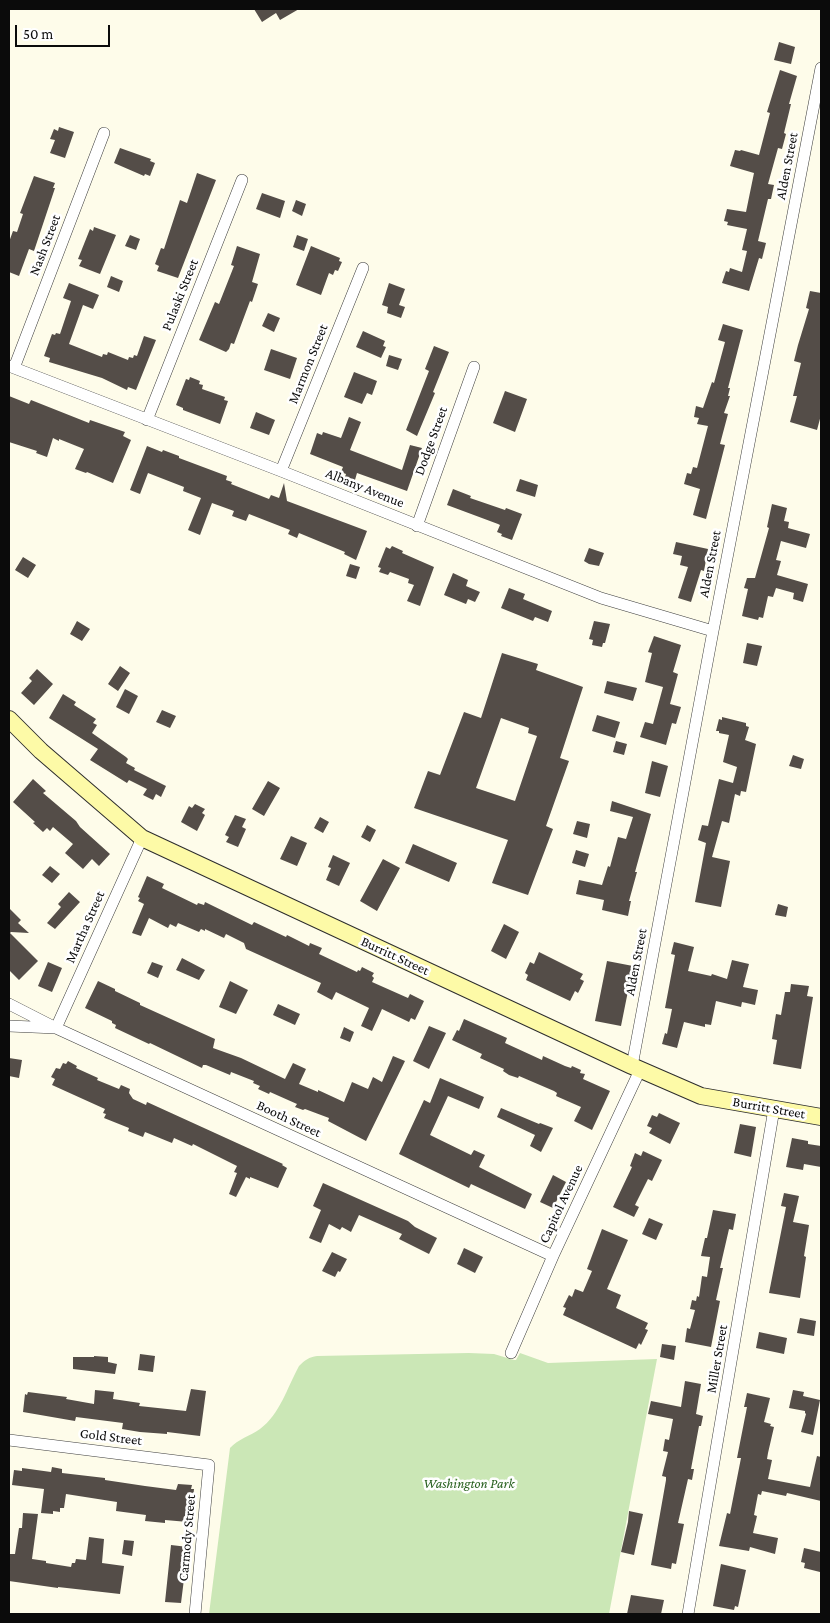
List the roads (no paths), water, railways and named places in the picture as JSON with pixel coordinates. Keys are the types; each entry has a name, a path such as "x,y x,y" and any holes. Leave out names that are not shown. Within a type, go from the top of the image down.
{"street":[{"name":"Alden Street","path":"636,1068 713,631 821,68"},
{"name":"Nash Street","path":"11,367 104,133"},
{"name":"Pulaski Street","path":"147,420 242,180"},
{"name":"Marmon Street","path":"281,471 363,268"},
{"name":"Albany Avenue","path":"11,367 281,471 601,598 713,631"},
{"name":"Dodge Street","path":"417,526 474,368"},
{"name":"Burritt Street","path":"9,719 41,751 142,838 700,1096 821,1118"},
{"name":"Martha Street","path":"56,1028 142,838"},
{"path":"9,1004 56,1028"},
{"name":"Booth Street","path":"9,1026 56,1028 553,1256"},
{"name":"Capitol Avenue","path":"511,1353 636,1068"},
{"name":"Miller Street","path":"688,1614 774,1109"},
{"name":"Gold Street","path":"9,1440 209,1465"},
{"name":"Carmody Street","path":"195,1614 209,1465"}],"park label":[{"name":"Washington Park","path":"469,1484"}]}
